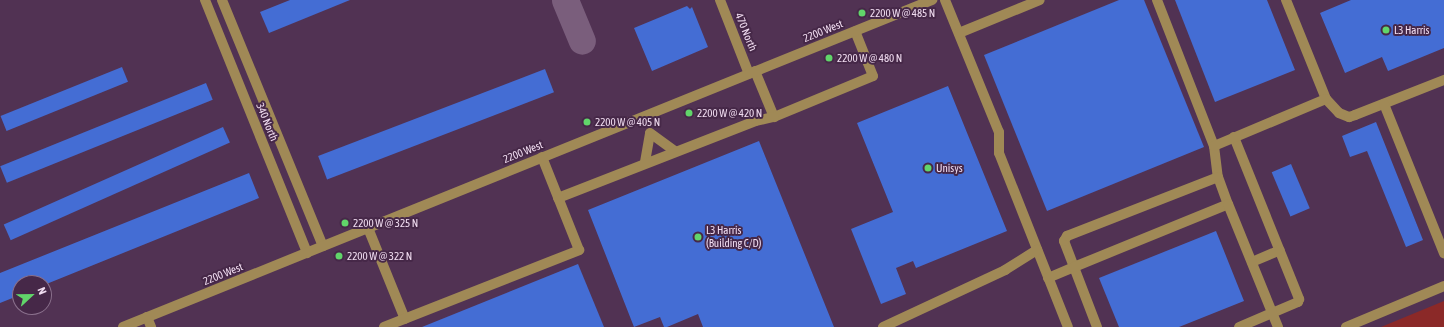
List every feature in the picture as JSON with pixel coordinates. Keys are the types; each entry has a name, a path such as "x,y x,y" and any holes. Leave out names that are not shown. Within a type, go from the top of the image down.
{"street":[{"name":"340 North","path":"205,0 307,252"},
{"name":"340 North","path":"222,0 323,246"},
{"name":"470 North","path":"720,0 752,73 774,117"},
{"name":"2200 West","path":"124,327 149,322 307,252 932,0"},
{"path":"946,0 999,132 999,153 1068,327"},
{"path":"959,33 1040,0"},
{"path":"1156,0 1214,146 1218,177 1228,204 1278,327"},
{"path":"1286,0 1326,99 1339,113 1349,117 1444,80"},
{"path":"558,198 645,162 756,120 774,117 873,76 855,31"},
{"path":"1214,146 1326,99"},
{"path":"1384,104 1444,253"},
{"path":"644,116 650,133 645,162"},
{"path":"650,133 675,151"},
{"path":"1234,137 1299,299 1298,302 1239,327"},
{"path":"384,327 578,250 542,157"},
{"path":"1097,327 1064,242 1067,236 1218,177"},
{"path":"1048,278 1228,204"},
{"path":"368,228 405,319"},
{"path":"883,327 1006,270 1037,250"},
{"path":"1252,262 1280,250"},
{"path":"1346,327 1444,286"}],"shaded area":[{"path":"1444,301 1444,327 1381,327"}],"building":[{"path":"290,0 350,0 269,33 260,12"},
{"path":"1119,0 1144,0 1204,147 1047,211 984,55"},
{"path":"1175,0 1267,0 1295,70 1215,102"},
{"name":"L3 Harris","path":"1351,0 1444,0 1444,48 1388,71 1382,57 1345,73 1320,13"},
{"path":"687,6 690,9 692,7 708,47 652,71 634,28"},
{"path":"122,67 128,82 7,131 1,116"},
{"path":"545,69 554,92 327,179 318,156"},
{"path":"206,83 213,100 7,183 0,166"},
{"name":"Unisys","path":"948,86 1007,231 916,268 913,261 896,268 906,294 881,304 851,229 893,212 857,123"},
{"path":"1376,122 1423,240 1406,247 1367,151 1350,157 1342,136"},
{"path":"223,127 230,143 11,240 4,225"},
{"name":"L3 Harris (Building C/D)","path":"759,141 834,327 703,327 698,314 667,327 664,327 660,317 634,327 588,210"},
{"path":"1291,164 1310,208 1290,216 1272,172"},
{"path":"249,173 259,198 52,282 52,275 12,275 12,298 0,303 0,273"},
{"path":"1216,231 1244,301 1179,327 1119,327 1099,278"},
{"path":"578,264 604,327 422,327"}],"taxiway":[{"path":"565,0 582,41"}],"place":[{"name":"2200 W @ 485 N","path":"862,13"},
{"name":"L3 Harris","path":"1386,30"},
{"name":"2200 W @ 480 N","path":"829,58"},
{"name":"2200 W @ 420 N","path":"689,113"},
{"name":"2200 W @ 405 N","path":"587,122"},
{"name":"Unisys","path":"928,168"},
{"name":"2200 W @ 325 N","path":"345,223"},
{"name":"L3 Harris (Building C/D)","path":"698,237"},
{"name":"2200 W @ 322 N","path":"339,256"}]}
